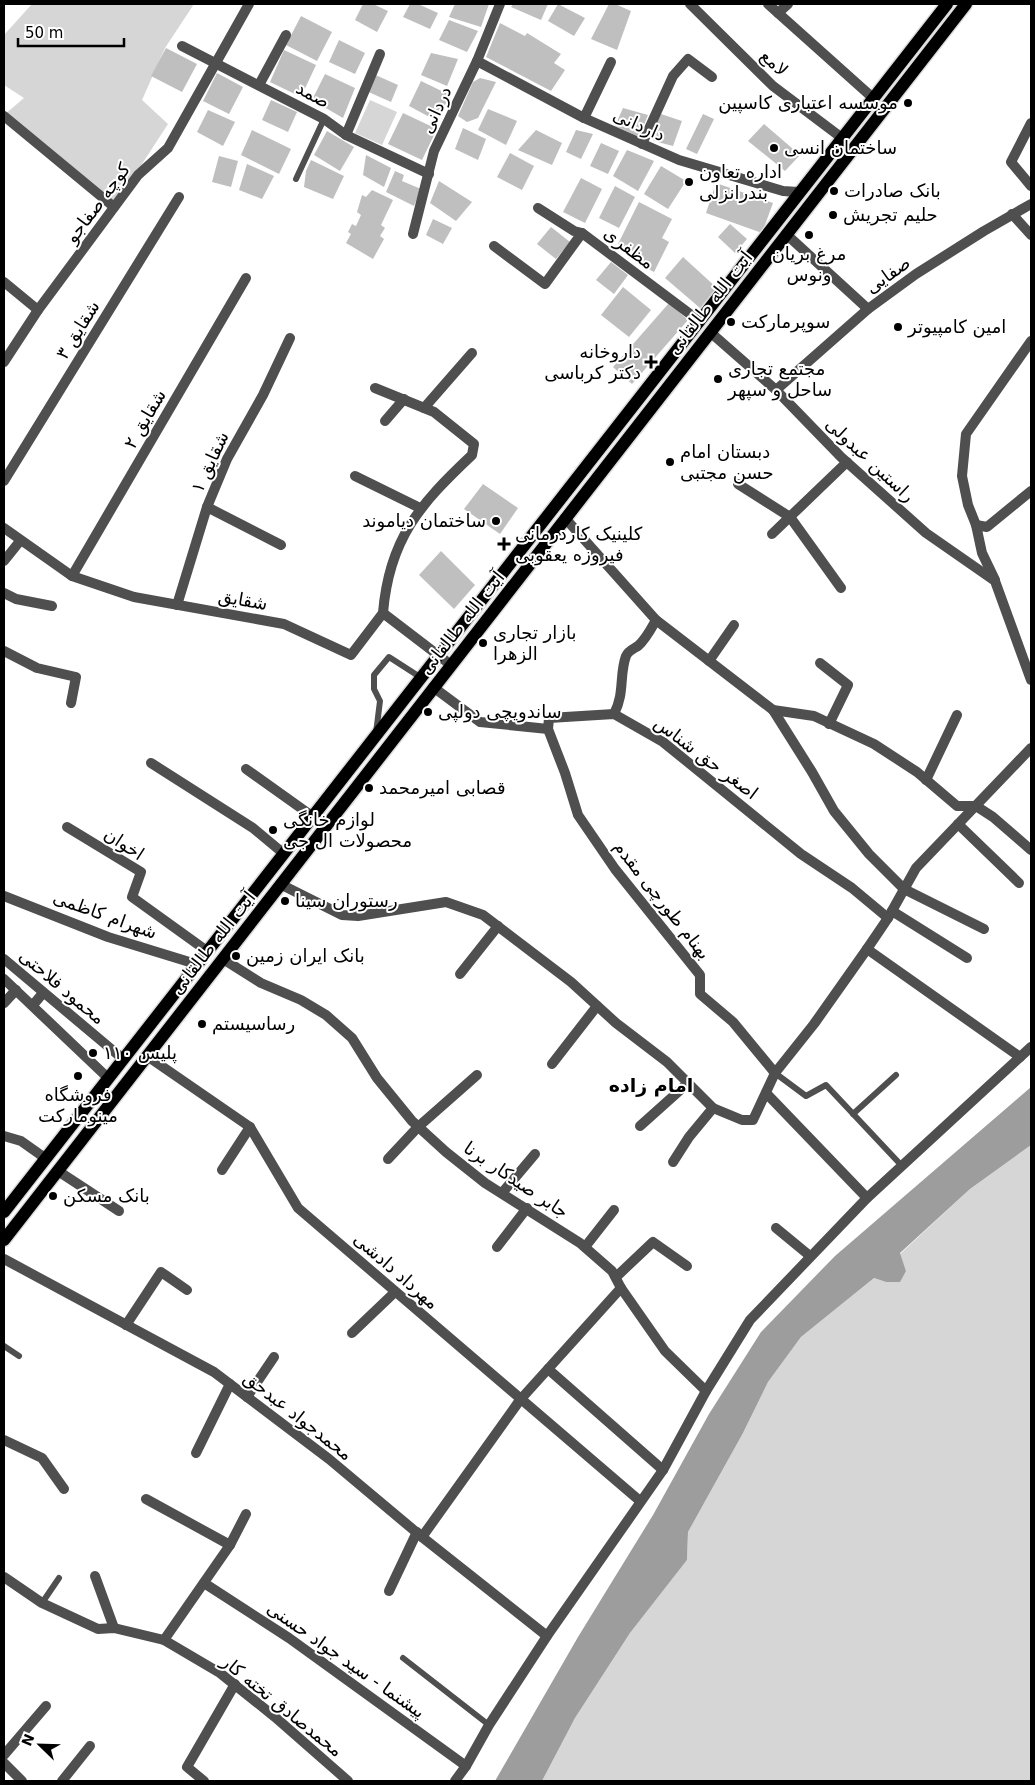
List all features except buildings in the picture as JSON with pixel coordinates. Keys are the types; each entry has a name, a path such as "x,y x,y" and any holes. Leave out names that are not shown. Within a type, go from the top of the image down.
{"main road":[{"name":"آیت الله طالقانی","path":"4,1212 946,4"},
{"name":"آیت الله طالقانی","path":"4,1240 966,4"},
{"path":"420,677 433,687"},
{"path":"123,1059 136,1071"}],"street":[{"name":"کوچه صفاجو","path":"4,362 38,310 138,175 168,148 249,4"},
{"name":"دردانی","path":"413,234 434,151 500,4"},
{"name":"لامع","path":"690,4 773,86 842,138"},
{"path":"768,4 873,98"},
{"path":"778,13 788,4"},
{"path":"259,85 286,35"},
{"name":"صمد","path":"182,46 324,119 346,135 429,174"},
{"path":"346,135 380,54"},
{"path":"642,144 673,76 688,59 712,77"},
{"name":"داردانی","path":"476,61 584,118 679,160 783,191 798,192"},
{"path":"584,118 611,62"},
{"path":"4,116 114,207"},
{"path":"1031,123 1011,162 1031,186"},
{"name":"شقایق ۳","path":"4,481 179,197"},
{"name":"صفایی","path":"776,390 868,309 916,274 1031,204"},
{"name":"مظفری","path":"538,208 582,234 698,320"},
{"path":"1012,214 1031,235"},
{"path":"494,246 544,284 582,234"},
{"path":"786,234 868,309"},
{"name":"شقایق ۲","path":"72,576 246,278"},
{"path":"4,282 38,310"},
{"name":"راستین عبدولی","path":"710,332 776,390 847,462 926,533 995,581"},
{"name":"شقایق ۱","path":"177,606 207,507 228,459 264,395 290,338"},
{"path":"1031,341 966,434 962,476 982,553 995,581 1031,680"},
{"path":"424,408 472,353"},
{"path":"375,388 434,412 474,444 472,455 420,508 408,527 385,586 383,614 451,665"},
{"path":"386,421 404,399"},
{"path":"772,534 847,462"},
{"path":"355,476 420,508"},
{"path":"738,484 790,517 841,588"},
{"path":"976,525 987,526 1031,491"},
{"path":"207,507 281,545"},
{"path":"565,518 656,620 773,710 834,811 869,854 904,890 984,929"},
{"name":"شقایق","path":"4,528 72,576 134,597 284,624 351,655 383,614"},
{"path":"4,561 20,541"},
{"path":"4,593 16,599 52,606"},
{"path":"433,687 480,722 548,729 548,718 614,714 623,687 623,665 627,653 638,646 656,620"},
{"path":"709,661 734,625"},
{"path":"4,651 37,668 76,678 71,703"},
{"path":"820,663 848,685 830,724"},
{"path":"773,710 814,716 874,744 926,780 956,806 976,806 993,817 1031,850"},
{"name":"اصغر حق شناس","path":"614,714 663,742 801,854 890,914 967,958"},
{"path":"926,780 957,715"},
{"name":"بهنام طورچی مقدم","path":"548,729 565,773 578,815 615,869 700,976 700,994 734,1022 775,1073"},
{"path":"280,884 342,915 358,916 446,902 483,915 564,977 667,1062 712,1108 742,1120 753,1120 775,1073 814,1024 867,949 890,914 916,868 1031,748"},
{"path":"151,763 253,828 283,853"},
{"path":"246,769 312,816"},
{"path":"958,824 1020,883"},
{"name":"اخوان","path":"67,827 141,872 132,897 207,951"},
{"name":"شهرام کاظمی","path":"4,896 108,937 196,964"},
{"path":"460,974 498,926"},
{"path":"867,949 1020,1057"},
{"name":"محمود فلاحتی","path":"4,959 123,1059"},
{"name":"جابر صیدکار برنا","path":"223,959 262,983 301,1000 326,1015 352,1038 377,1078 418,1126 452,1156 502,1193 584,1247 612,1271 621,1288 665,1352 706,1391"},
{"name":"محمود فلاحتی","path":"4,979 108,1078"},
{"path":"4,1003 16,990"},
{"path":"33,1005 43,993"},
{"path":"552,1064 597,1006"},
{"path":"455,1781 547,1636 663,1470 706,1391 750,1320 867,1198 1031,1047"},
{"name":"مهرداد دادشی","path":"146,1056 250,1127 298,1208 640,1501"},
{"path":"388,1159 418,1126 477,1075"},
{"path":"640,1126 688,1083"},
{"path":"766,1093 867,1198"},
{"path":"673,1162 689,1137 712,1108"},
{"path":"222,1170 250,1127"},
{"path":"4,1136 21,1141 45,1158"},
{"path":"502,1193 535,1154"},
{"path":"58,1171 119,1211"},
{"path":"496,1247 527,1208"},
{"path":"584,1247 614,1210"},
{"path":"776,1228 810,1256"},
{"path":"616,1278 653,1242 687,1266"},
{"name":"محمدجواد عبدحق","path":"4,1259 214,1372 329,1459 547,1636"},
{"path":"126,1325 160,1272 187,1290"},
{"path":"389,1591 419,1534 520,1400 621,1288"},
{"path":"352,1333 395,1292"},
{"path":"247,1397 274,1357"},
{"path":"548,1369 663,1470"},
{"path":"196,1453 230,1384"},
{"path":"4,1440 42,1458 64,1489"},
{"path":"146,1499 230,1545"},
{"path":"164,1640 230,1545 246,1514"},
{"path":"95,1576 114,1628"},
{"name":"محمدصادق تخته کار","path":"4,1577 42,1603 98,1629 114,1628 164,1640 220,1673 275,1716 348,1781"},
{"name":"پیشنما - سید جواد حسنی","path":"204,1583 289,1638 466,1766"},
{"path":"204,1781 187,1767 235,1684"},
{"path":"4,1755 46,1706"},
{"path":"62,1781 90,1746"},
{"path":"4,1763 22,1781"}],"lane":[{"path":"296,179 324,119"},
{"path":"376,734 380,701 374,689 374,675 389,657 420,677"},
{"path":"775,1073 806,1096 826,1085 902,1166"},
{"path":"853,1114 896,1075"},
{"path":"4,1346 19,1356"},
{"path":"42,1603 59,1578"},
{"path":"403,1658 489,1725"}],"shaded area":[{"path":"32,4 194,4 165,48 142,100 168,124 114,207 4,115 24,98 4,85 4,35"},
{"path":"370,100 397,112 382,145 355,133"},
{"path":"1031,1087 1031,1145 970,1189 900,1253 906,1271 900,1282 886,1282 874,1278 801,1337 768,1382 743,1433 688,1532 687,1560 630,1633 575,1718 542,1781 495,1781 578,1637 653,1515 709,1414 761,1332 835,1256"},
{"path":"1031,1145 1031,1781 542,1781 575,1718 630,1633 687,1560 688,1532 743,1433 768,1382 801,1337 874,1278 886,1282 906,1271 900,1254 970,1189"}],"place":[{"name":"موسسه اعتباری کاسپین","path":"908,103"},
{"name":"ساختمان انسی","path":"774,148"},
{"name":"اداره تعاون بندرانزلی","path":"689,182"},
{"name":"بانک صادرات","path":"834,191"},
{"name":"حلیم تجریش","path":"833,215"},
{"name":"مرغ بریان ونوس","path":"809,235"},
{"name":"سوپرمارکت","path":"731,322"},
{"name":"امین کامپیوتر","path":"898,327"},
{"name":"داروخانه دکتر کرباسی","path":"651,362"},
{"name":"مجتمع تجاری ساحل و سپهر","path":"718,379"},
{"name":"دبستان امام حسن مجتبی","path":"670,462"},
{"name":"ساختمان دیاموند","path":"496,521"},
{"name":"کلینیک کاردرمانی فیروزه یعقوبی","path":"504,544"},
{"name":"بازار تجاری الزهرا","path":"483,643"},
{"name":"ساندویچی دولپی","path":"428,712"},
{"name":"قصابی امیرمحمد","path":"369,788"},
{"name":"لوازم خانگی محصولات ال جی","path":"273,830"},
{"name":"رستوران سینا","path":"285,901"},
{"name":"بانک ایران زمین","path":"236,956"},
{"name":"رساسیستم","path":"202,1024"},
{"name":"پلیس ۱۱۰","path":"93,1053"},
{"name":"فروشگاه مینومارکت","path":"78,1076"},
{"name":"بانک مسکن","path":"53,1196"}],"district":[{"name":"امام زاده","path":"651,1085"}]}
